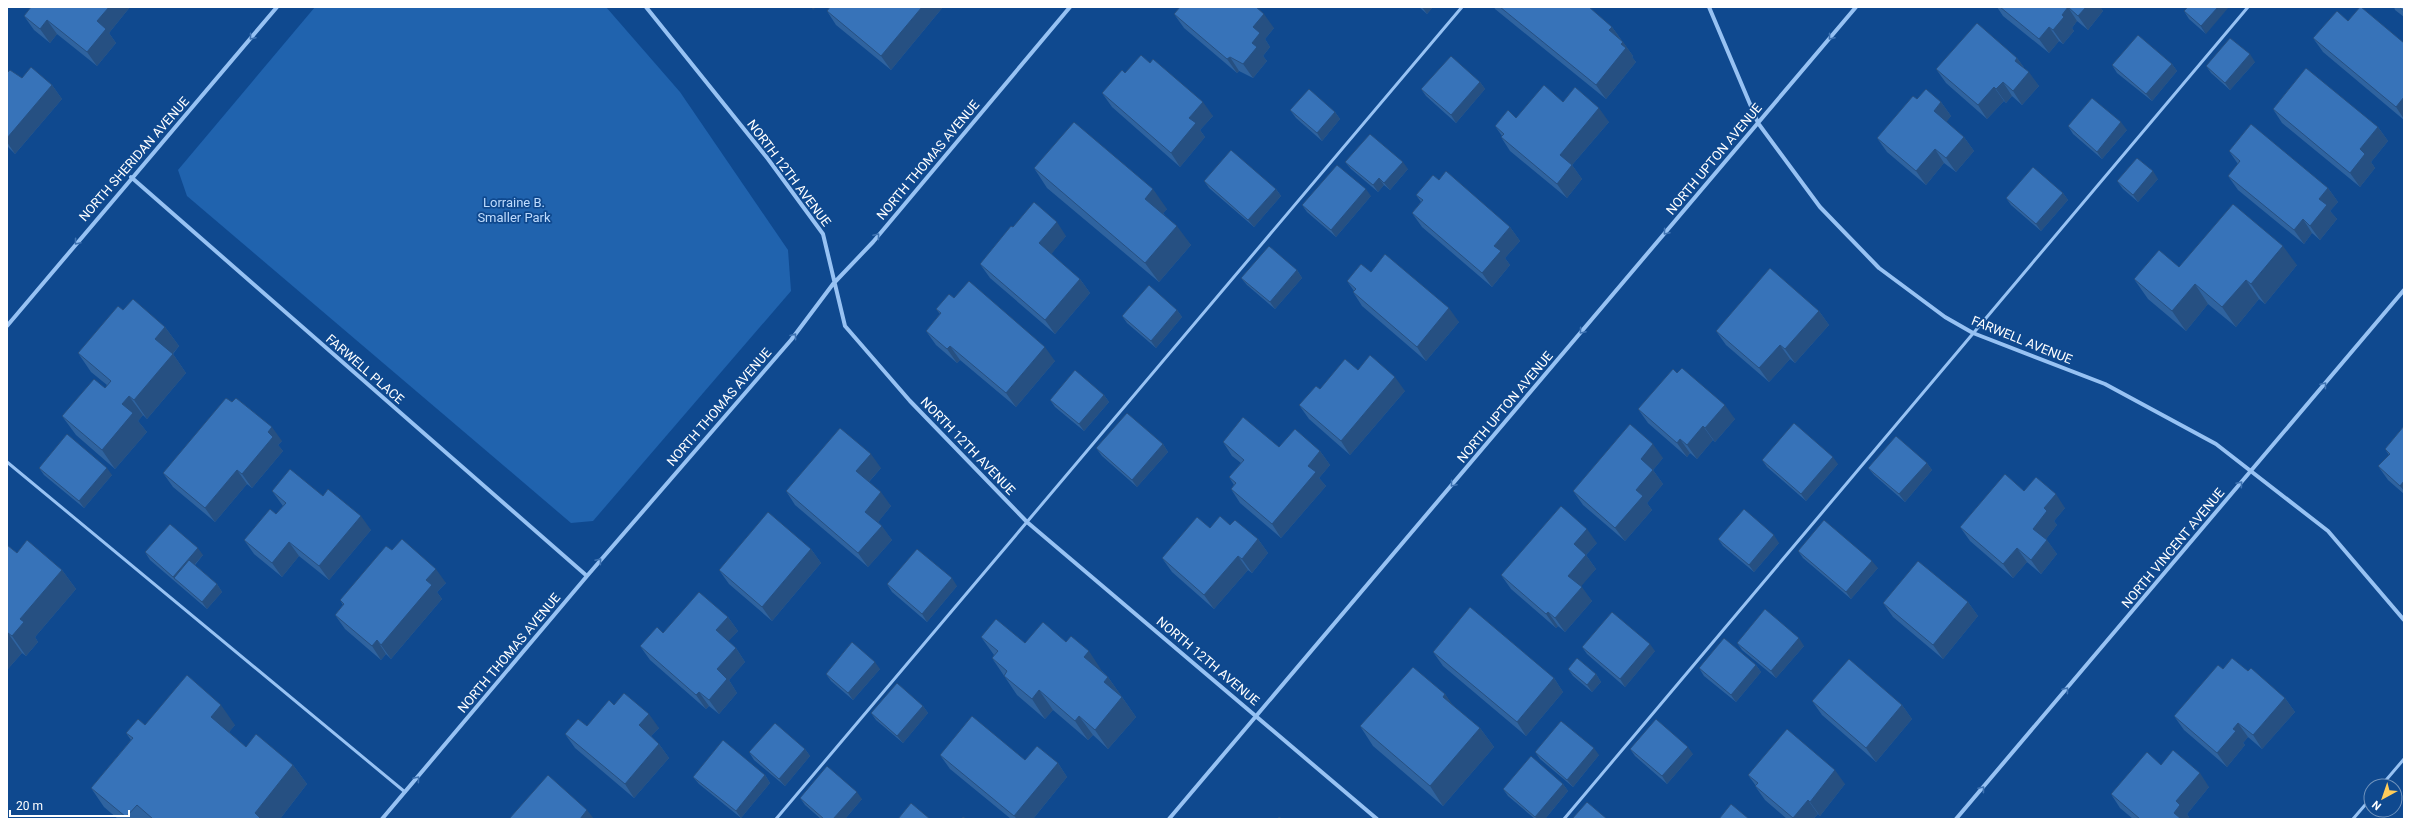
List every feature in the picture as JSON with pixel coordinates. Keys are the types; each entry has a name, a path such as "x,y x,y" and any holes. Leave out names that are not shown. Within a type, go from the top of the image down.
{"street":[{"name":"NORTH SHERIDAN AVENUE","path":"7,326 131,177 277,7"},
{"name":"NORTH 12TH AVENUE","path":"646,7 768,159 823,234 833,284 845,326 910,401 1027,522 1377,819"},
{"name":"NORTH THOMAS AVENUE","path":"382,819 587,576 791,340 833,284 872,242 1070,7"},
{"name":"FARWELL AVENUE","path":"1709,7 1758,124 1820,207 1879,268 1944,317 1973,333 2105,384 2216,444 2328,531 2404,620"},
{"name":"NORTH UPTON AVENUE","path":"1169,819 1856,7"},
{"name":"FARWELL PLACE","path":"131,177 587,576"},
{"name":"NORTH VINCENT AVENUE","path":"1956,819 2404,290"}],"lane":[{"path":"776,819 1462,7"},
{"path":"1564,819 2248,7"},
{"path":"7,462 405,792"},
{"path":"2388,778 2404,759"},
{"path":"2353,819 2363,807"}],"green space":[{"name":"Lorraine B. Smaller Park","path":"315,7 606,7 680,92 788,250 791,291 593,521 571,523 187,196 178,170"}],"building":[{"path":"31,7 109,7 97,21 106,29 87,52 47,20 40,29 24,16"},
{"path":"830,7 922,7 881,56 827,11"},
{"path":"1180,7 1256,7 1264,14 1253,27 1260,33 1252,43 1257,47 1243,64 1230,57 1227,59 1174,14"},
{"path":"1500,7 1589,7 1612,27 1609,30 1623,42 1621,44 1626,48 1596,85"},
{"path":"2000,7 2068,7 2062,15 2064,17 2053,30 2049,27 2039,39"},
{"path":"2068,7 2086,7 2078,16"},
{"path":"2188,7 2218,7 2201,26 2184,11"},
{"path":"2360,7 2404,43 2404,97 2396,107 2313,38 2337,11 2348,21"},
{"path":"1977,23 2017,58 2015,61 2029,72 2013,91 2003,82 1996,89 1994,87 1978,105 1936,69"},
{"path":"2138,35 2172,64 2146,94 2112,65"},
{"path":"2230,38 2250,54 2225,83 2206,66"},
{"path":"1141,55 1150,63 1153,59 1203,102 1189,118 1196,123 1171,153 1102,93 1122,70 1125,73"},
{"path":"1451,56 1480,82 1451,115 1421,89"},
{"path":"31,67 52,85 7,138 7,73 10,70 22,78"},
{"path":"2306,68 2378,127 2360,149 2365,154 2350,173 2273,109"},
{"path":"1544,85 1563,102 1575,87 1599,108 1560,155 1572,165 1557,184 1501,137 1504,134 1495,126 1508,110 1516,118"},
{"path":"1309,89 1335,112 1317,133 1290,110"},
{"path":"1926,89 1941,102 1934,111 1964,137 1946,158 1935,149 1916,171 1877,138 1913,96 1917,99"},
{"path":"2092,98 2121,122 2097,152 2068,126"},
{"path":"1074,122 1153,189 1145,199 1177,226 1145,263 1034,168"},
{"path":"2251,124 2328,188 2319,199 2327,205 2310,226 2303,219 2294,230 2228,176 2240,161 2229,151"},
{"path":"1370,134 1403,162 1384,183 1379,178 1373,185 1345,162"},
{"path":"1231,150 1276,189 1248,220 1204,181"},
{"path":"2137,158 2153,171 2133,195 2117,181"},
{"path":"1337,165 1366,189 1331,230 1302,205"},
{"path":"2033,167 2063,193 2036,224 2006,198"},
{"path":"1446,171 1510,227 1494,246 1501,251 1482,273 1412,213 1423,200 1416,195 1433,175 1439,180"},
{"path":"1034,202 1057,222 1039,243 1080,279 1045,320 980,264 1011,226 1013,227"},
{"path":"2233,204 2283,246 2251,284 2246,280 2222,307 2195,284 2172,311 2134,279 2159,250 2179,267"},
{"path":"1269,246 1297,270 1270,302 1241,278"},
{"path":"1385,254 1449,308 1417,347 1353,292 1356,289 1347,281 1361,264 1371,272"},
{"path":"1770,268 1819,311 1785,349 1780,345 1759,368 1716,331"},
{"path":"969,281 1045,347 1006,393 950,346 947,349 926,331 941,313 936,309 949,294 954,298"},
{"path":"1149,285 1177,310 1151,341 1122,316"},
{"path":"133,299 165,327 155,339 173,354 134,400 129,396 122,404 133,413 102,450 62,416 94,379 105,388 111,381 78,353 118,306 123,310"},
{"path":"1370,355 1395,377 1341,441 1299,405 1316,386 1320,389 1345,359 1358,370"},
{"path":"1682,368 1725,405 1705,428 1703,426 1687,445 1680,439 1677,443 1638,409 1673,369 1677,373"},
{"path":"1075,370 1104,395 1079,424 1050,400"},
{"path":"226,398 232,402 236,398 272,427 268,432 273,437 242,474 237,470 205,508 163,473"},
{"path":"1127,413 1163,444 1132,480 1096,448"},
{"path":"1243,417 1279,447 1295,429 1320,451 1308,466 1316,472 1272,524 1231,489 1236,483 1229,477 1244,460 1223,442"},
{"path":"1794,423 1833,457 1801,494 1762,460"},
{"path":"1630,424 1653,444 1641,459 1653,470 1636,490 1643,496 1615,528 1573,491"},
{"path":"2404,426 2404,481 2400,486 2378,466 2390,454 2385,449"},
{"path":"840,428 871,454 856,471 881,492 865,512 882,526 858,553 786,491"},
{"path":"67,434 107,468 79,501 39,468"},
{"path":"1896,436 1927,463 1899,494 1868,468"},
{"path":"290,469 323,496 328,489 361,516 319,566 289,542 272,563 244,540 270,509 276,514 286,503 272,491"},
{"path":"2005,474 2024,491 2036,477 2056,494 2044,508 2047,511 2033,529 2047,540 2031,560 2017,548 2003,564 1960,527"},
{"path":"1561,506 1587,529 1574,544 1586,555 1568,576 1582,587 1555,618 1548,612 1546,614 1501,575"},
{"path":"1744,509 1774,535 1749,565 1718,539"},
{"path":"768,512 811,549 762,607 719,570"},
{"path":"1220,516 1230,525 1235,520 1258,539 1242,559 1238,556 1204,595 1162,558 1197,517 1210,528"},
{"path":"1824,520 1872,561 1846,592 1798,551"},
{"path":"170,524 198,548 173,577 145,552"},
{"path":"402,539 436,569 426,580 432,585 381,645 377,640 372,646 335,615 344,604 340,600 386,546 392,550"},
{"path":"27,540 62,570 20,619 24,622 12,636 8,633 7,635 7,545 17,553"},
{"path":"917,549 952,578 922,614 887,584"},
{"path":"189,560 217,584 202,602 174,578"},
{"path":"1918,561 1968,602 1933,645 1883,603"},
{"path":"699,592 728,617 716,630 736,648 717,669 727,679 709,700 699,692 696,695 640,646 657,627 663,633"},
{"path":"1470,607 1554,678 1517,722 1433,652"},
{"path":"1765,609 1799,638 1771,671 1737,643"},
{"path":"1612,612 1650,644 1620,679 1582,647"},
{"path":"996,619 1025,643 1043,622 1066,642 1071,636 1089,651 1084,657 1108,677 1104,682 1122,697 1095,730 1079,716 1075,721 1039,690 1032,699 1004,676 1007,671 992,658 998,651 981,637"},
{"path":"1724,638 1756,665 1731,695 1699,668"},
{"path":"852,642 875,662 848,693 826,674"},
{"path":"1577,658 1596,674 1587,685 1568,669"},
{"path":"2232,658 2248,671 2251,668 2285,698 2253,735 2238,723 2233,729 2236,731 2217,753 2174,716 2218,665 2223,669"},
{"path":"1849,659 1902,705 1866,748 1812,701"},
{"path":"1413,667 1445,694 1443,697 1480,728 1430,786 1360,726"},
{"path":"187,675 221,705 211,717 246,747 256,734 293,765 255,813 260,818 259,819 153,819 137,805 126,817 91,788 133,738 126,733 138,719 145,725"},
{"path":"897,683 923,706 897,736 871,713"},
{"path":"624,693 649,714 639,725 659,744 625,784 565,734 578,719 587,726 609,700 614,705"},
{"path":"972,716 1025,760 1037,746 1058,763 1014,816 940,755"},
{"path":"1656,719 1688,747 1662,776 1630,749"},
{"path":"1561,721 1594,748 1567,780 1535,752"},
{"path":"775,723 805,749 779,779 749,752"},
{"path":"1787,729 1835,770 1810,802 1808,800 1793,818 1755,786 1758,783 1748,775"},
{"path":"723,740 765,775 736,811 693,777"},
{"path":"2173,750 2200,773 2176,801 2180,805 2174,813 2181,819 2140,819 2111,794 2147,752 2161,765"},
{"path":"1531,756 1563,784 1535,817 1503,789"},
{"path":"827,766 857,792 833,819 824,819 800,798"},
{"path":"548,775 587,810 580,819 509,819"},
{"path":"1587,802 1607,819 1572,819"},
{"path":"911,803 930,819 898,819"},
{"path":"1731,804 1749,819 1719,819"}]}
